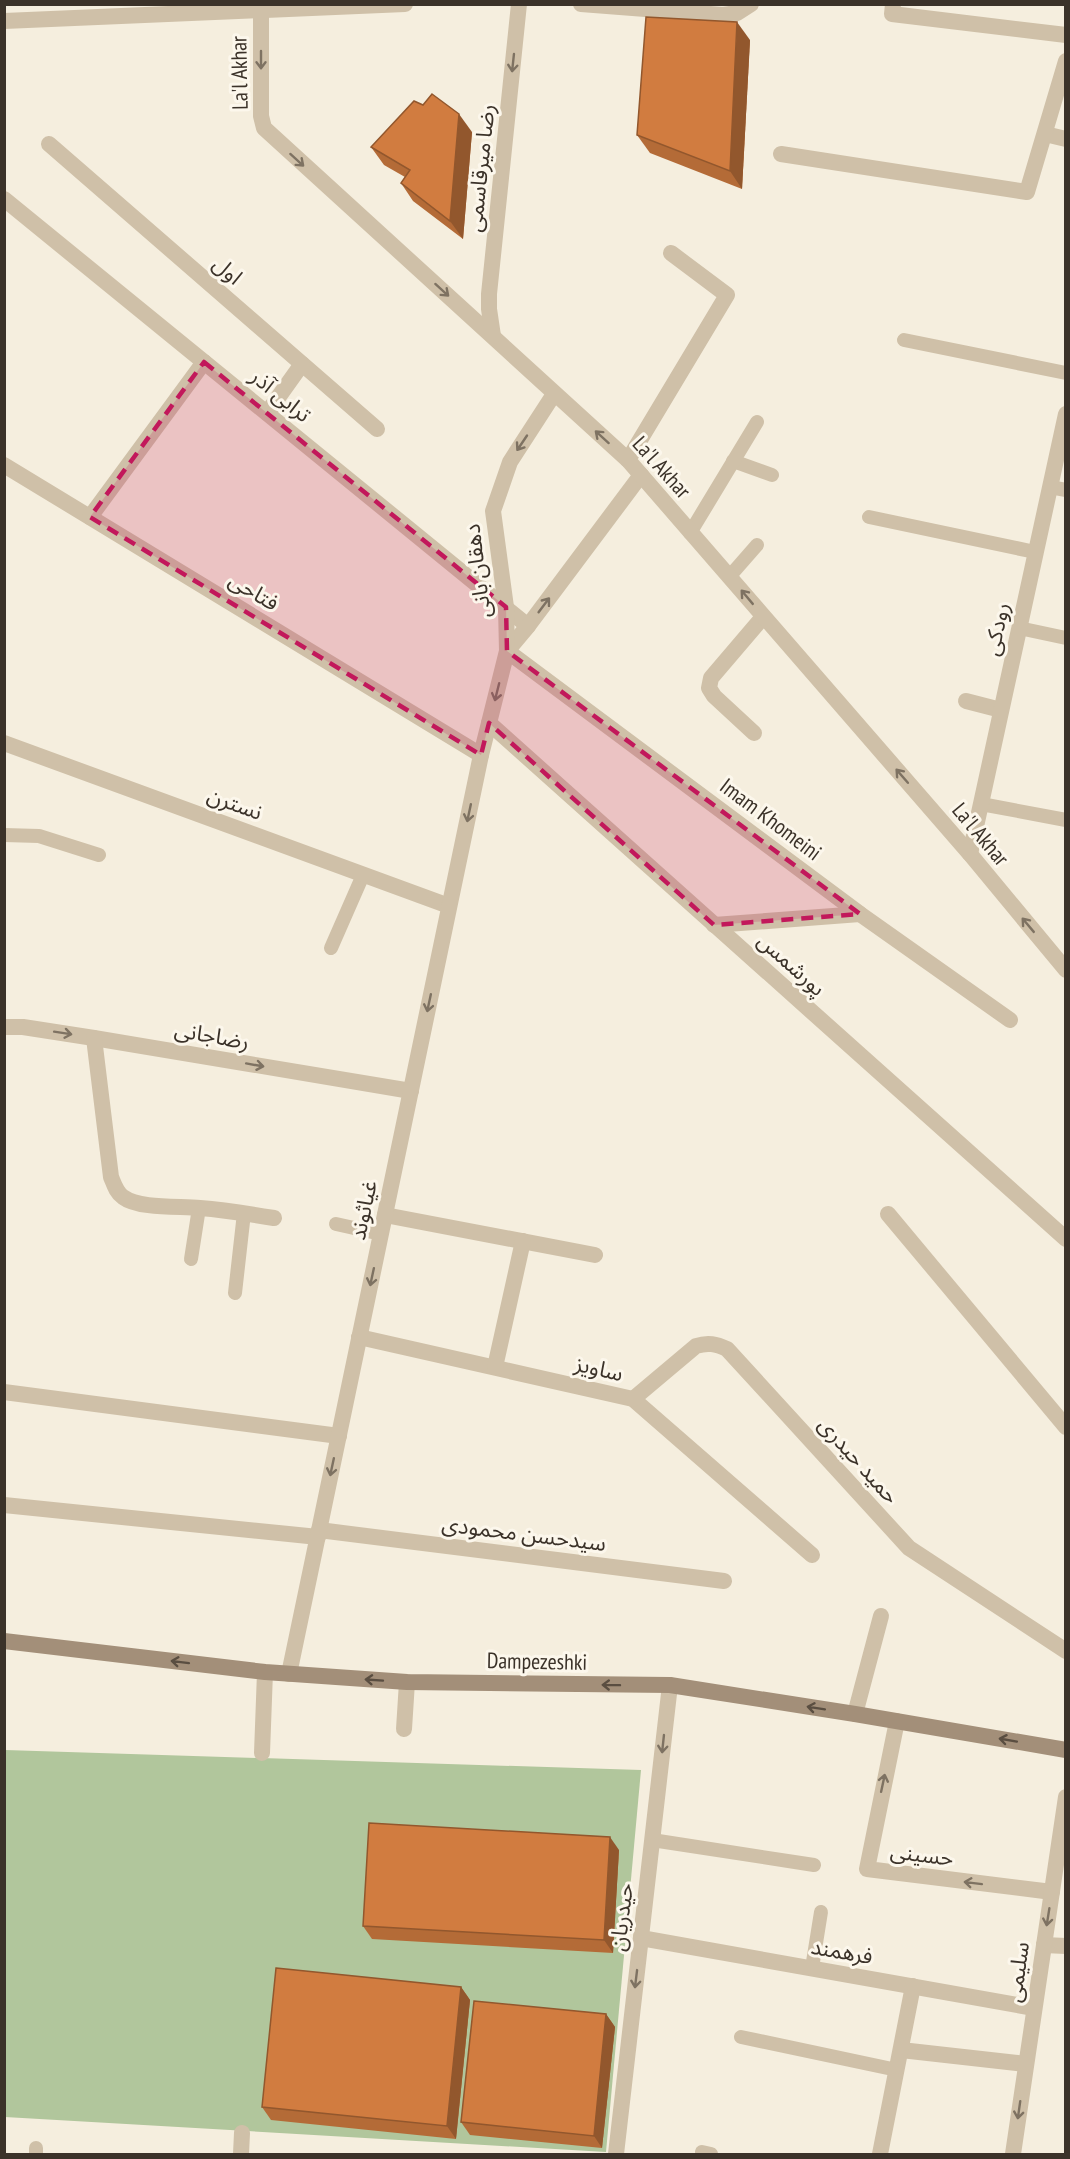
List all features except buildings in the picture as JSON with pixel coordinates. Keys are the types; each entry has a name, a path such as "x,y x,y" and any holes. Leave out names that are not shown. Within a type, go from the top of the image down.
{"main road":[{"name":"Dampezeshki","path":"4,1641 266,1672 407,1682 670,1686 855,1714 1065,1750"}],"street":[{"path":"4,21 261,8 405,4"},
{"name":"رضا میرقاسمی","path":"493,336 489,294 519,4"},
{"path":"581,4 723,15 737,13 751,4"},
{"name":"La'l Akhar","path":"261,8 261,116 264,128 274,140 628,460 970,854 1065,970"},
{"path":"893,9 1065,35"},
{"path":"781,154 1027,192 1065,61"},
{"path":"1045,134 1065,139"},
{"name":"اول","path":"49,144 377,429"},
{"name":"ترابی آذر","path":"4,199 528,626"},
{"path":"628,460 727,295 671,253"},
{"path":"90,517 204,362"},
{"path":"267,413 303,364"},
{"name":"دهقان بانی","path":"481,755 507,651 506,607 493,511 510,462 555,394"},
{"name":"رودکی","path":"970,854 1035,552 1058,488 1065,414"},
{"name":"فتاحی","path":"4,465 481,755"},
{"path":"507,651 641,475"},
{"path":"754,733 714,696 709,688 711,678 763,617"},
{"name":"Imam Khomeini","path":"507,651 860,914 1010,1020"},
{"path":"966,701 1001,710"},
{"name":"پورشمس","path":"489,723 1065,1239"},
{"name":"نسترن","path":"4,743 449,906"},
{"name":"غیاثوند","path":"289,1674 481,755"},
{"path":"714,925 860,914"},
{"name":"رضاجانی","path":"4,1027 23,1027 94,1038 411,1091"},
{"path":"94,1038 111,1177 115,1188 122,1196 132,1201 274,1218"},
{"path":"888,1214 1065,1427"},
{"path":"385,1215 595,1255"},
{"path":"495,1367 523,1241"},
{"name":"ساویز","path":"359,1337 633,1399 812,1555"},
{"name":"حمید حیدری","path":"633,1399 696,1346 706,1343 717,1344 727,1349 909,1548 1065,1651"},
{"path":"4,1392 339,1436"},
{"name":"سیدحسن محمودی","path":"4,1505 319,1533 724,1581"},
{"path":"855,1714 880,1616"},
{"path":"262,1753 266,1672"},
{"path":"404,1729 407,1682"},
{"name":"حیدریان","path":"616,2154 670,1686"},
{"name":"حسینی","path":"897,1721 867,1869 1052,1892"},
{"name":"سلیمی","path":"1013,2154 1065,1797"},
{"name":"فرهمند","path":"641,1938 1034,2008"},
{"path":"1044,1945 1065,1946"},
{"path":"880,2154 913,1986"},
{"path":"901,2050 1026,2064"},
{"path":"241,2154 242,2133"}],"lane":[{"path":"904,339 1065,373"},
{"path":"690,533 757,422"},
{"path":"733,461 772,475"},
{"path":"869,517 1035,552"},
{"path":"729,577 757,545"},
{"path":"1019,628 1065,638"},
{"path":"981,804 1065,820"},
{"path":"4,835 39,836 99,855"},
{"path":"331,948 363,874"},
{"path":"191,1259 199,1208"},
{"path":"235,1293 244,1213"},
{"path":"336,1224 381,1234"},
{"path":"652,1840 814,1866"},
{"path":"812,1968 820,1912"},
{"path":"741,2037 897,2070"}],"highlighted area":[{"path":"204,362 506,607 507,651 860,914 714,925 489,723 481,755 90,517"}],"green space":[{"path":"5,1750 641,1770 606,2152 5,2117"}]}
